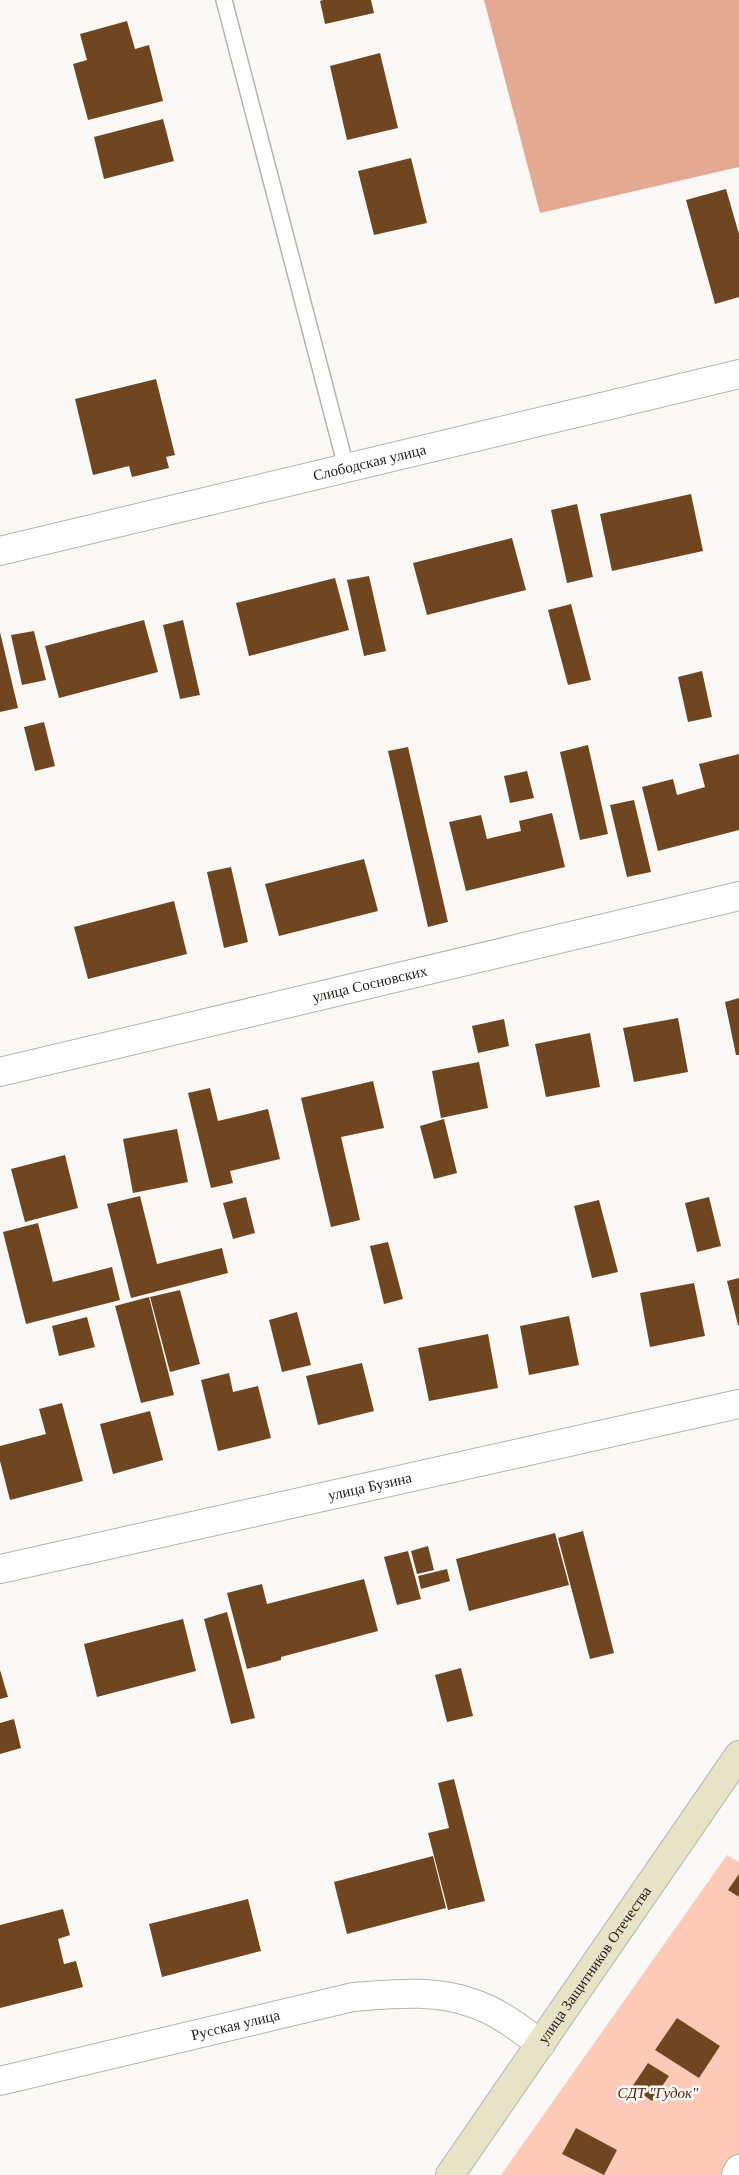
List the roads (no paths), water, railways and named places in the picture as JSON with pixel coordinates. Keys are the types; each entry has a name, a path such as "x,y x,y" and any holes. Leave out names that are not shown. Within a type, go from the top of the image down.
{"main road":[{"name":"улица Защитников Отечества","path":"450,2175 739,1755"}],"street":[{"name":"Слободская улица","path":"0,551 739,374"},
{"name":"улица Сосновских","path":"0,1072 739,896"},
{"name":"улица Бузина","path":"0,1569 739,1404"},
{"name":"Русская улица","path":"0,2081 353,1997 427,1994 475,2003 503,2017 541,2044"},
{"path":"736,2175 739,2169"}],"lane":[{"path":"224,0 346,467"}],"park label":[{"name":"СДТ \"Гудок\"","path":"658,2093"}]}
